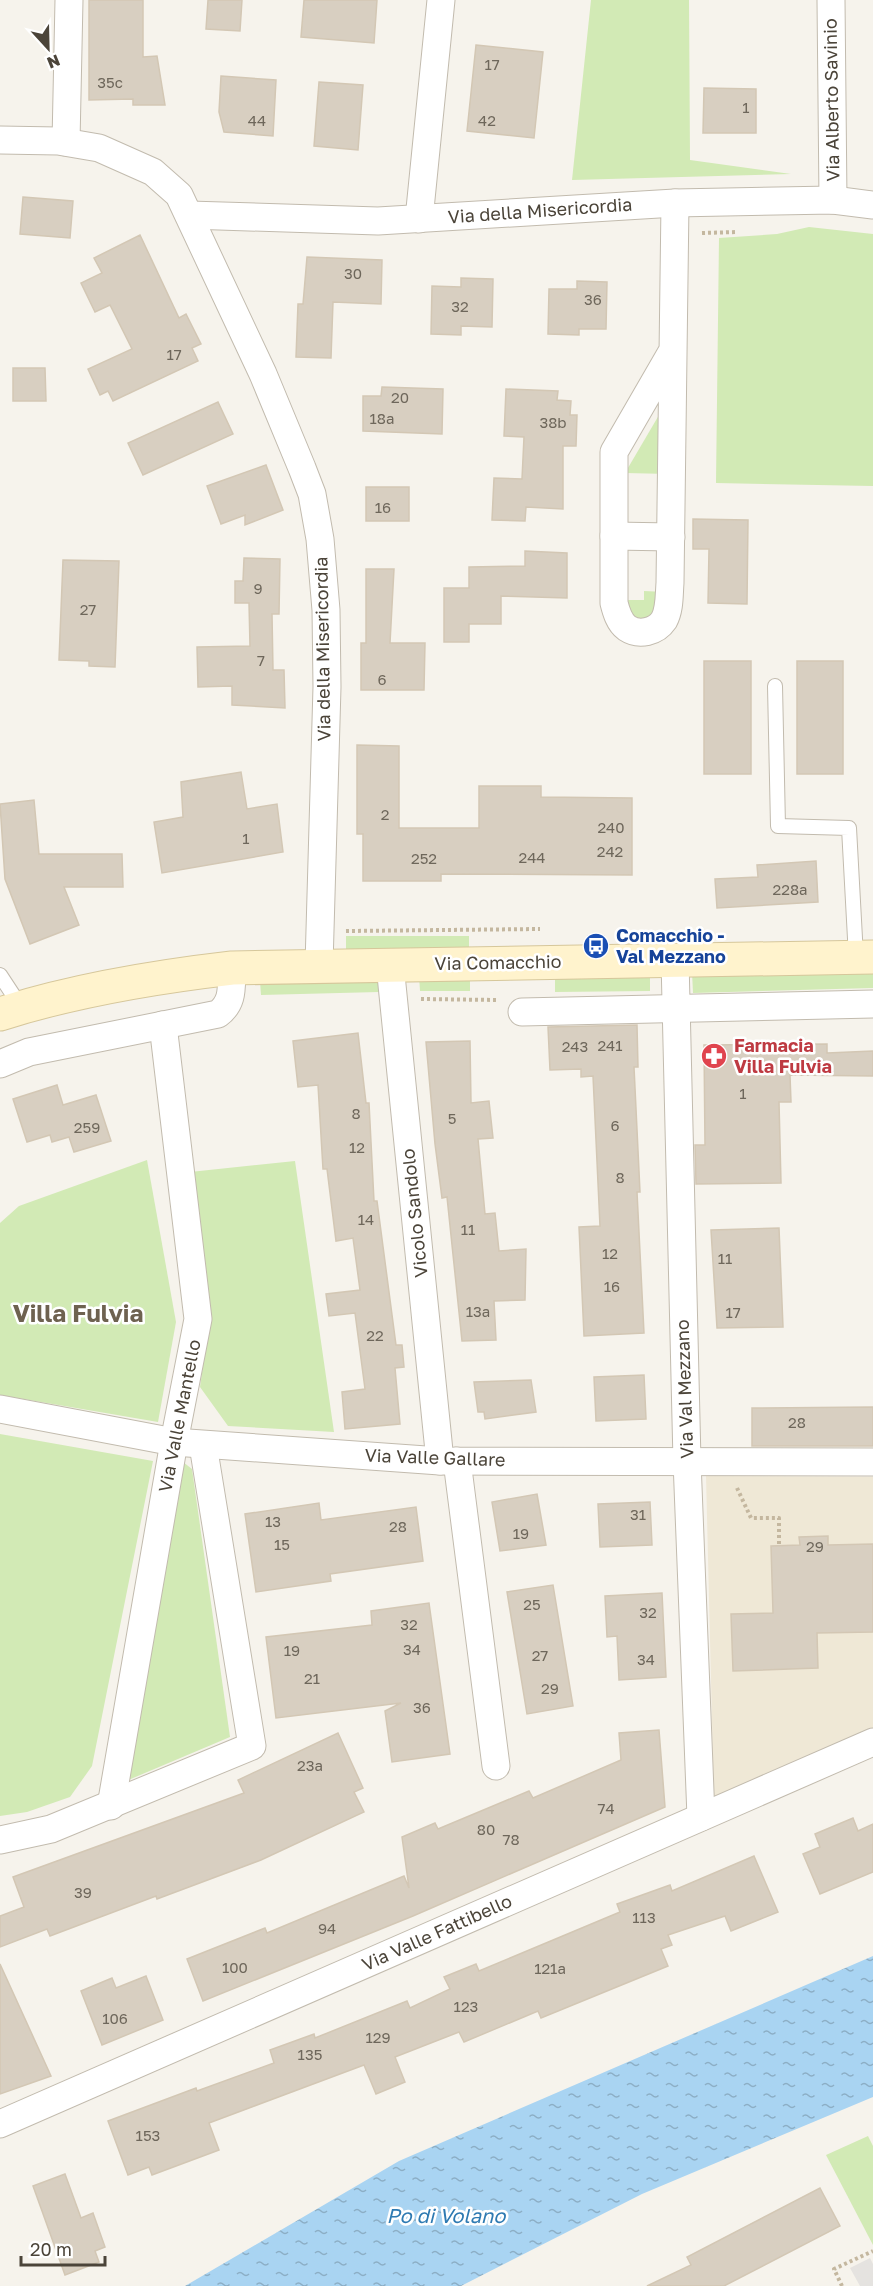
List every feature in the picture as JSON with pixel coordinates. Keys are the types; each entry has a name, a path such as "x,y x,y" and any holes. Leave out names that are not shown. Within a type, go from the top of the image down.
{"main road":[{"name":"Via Comacchio","path":"11,1011 127,983 232,968 864,957"}],"street":[{"path":"66,142 69,0"},
{"path":"419,219 441,0"},
{"name":"Via Alberto Savinio","path":"831,0 833,200"},
{"name":"Via della Misericordia","path":"0,140 66,142 115,154 153,172 179,195 281,416 309,485 316,515 323,568 327,676 319,965"},
{"name":"Via della Misericordia","path":"189,215 350,221 419,219 675,203 833,200 873,205"},
{"path":"673,350 614,452 614,603 618,616 626,628 640,633 656,629 665,618 669,594 671,537 675,203"},
{"path":"614,536 671,537"},
{"name":"Via Val Mezzano","path":"675,960 687,1461 701,1817"},
{"name":"Vicolo Sandolo","path":"390,965 449,1461 496,1766"},
{"path":"0,1064 30,1052 218,1014 228,1007 231,1000 232,968"},
{"path":"515,1006 675,1007 873,1004"},
{"name":"Via Valle Mantello","path":"111,1806 174,1442 198,1319 163,1025"},
{"name":"Via Valle Gallare","path":"0,1409 174,1442 449,1461 873,1462"},
{"name":"Via Valle Mantello","path":"0,1840 51,1829 252,1746 203,1445"},
{"name":"Via Valle Fattibello","path":"0,2124 873,1742"}],"lane":[{"path":"775,686 778,826 849,828 864,957"},
{"name":"Via Comacchio","path":"0,975 11,1011"}],"path":[{"path":"393,997 515,1006"},
{"path":"732,1461 732,1476 751,1518 779,1518 779,1545"},
{"path":"842,2286 834,2269 873,2251"}],"shaded area":[{"path":"706,1476 873,1477 873,1733 714,1803"},
{"path":"870,2258 873,2264 873,2286 860,2286 850,2268"}],"green space":[{"path":"591,0 689,0 690,160 791,174 572,180"},
{"path":"809,227 873,234 873,486 716,483 719,238 777,234"},
{"path":"669,398 669,474 625,473"},
{"path":"644,591 665,592 651,617 632,621 622,600 644,600"},
{"path":"346,936 469,936 469,952 346,952"},
{"path":"873,968 873,988 693,993 692,972"},
{"path":"555,974 650,974 650,991 555,992"},
{"path":"419,976 470,976 470,991 420,991"},
{"path":"378,977 379,992 261,995 260,981"},
{"path":"147,1160 176,1322 158,1422 0,1395 0,1223 19,1206"},
{"path":"295,1161 334,1432 228,1426 200,1387 209,1322 190,1172"},
{"path":"0,1434 153,1461 92,1766 70,1797 27,1812 0,1816"},
{"path":"183,1462 192,1469 230,1737 126,1781"},
{"path":"868,2136 873,2146 873,2245 826,2155"}],"water":[{"name":"Po di Volano","path":"873,1956 873,2097 642,2194 461,2286 185,2286 399,2161"}],"building":[{"path":"89,0 143,0 143,57 157,56 165,105 133,105 133,99 89,100"},
{"path":"208,0 242,0 240,31 206,29"},
{"path":"304,0 377,0 374,43 301,37"},
{"path":"476,45 543,52 534,138 467,131"},
{"path":"221,76 276,80 273,136 224,132 219,112"},
{"path":"319,82 363,85 358,150 314,146"},
{"path":"704,88 756,89 756,133 703,133"},
{"path":"23,197 73,201 70,238 20,234"},
{"path":"140,235 179,318 186,314 201,344 192,348 198,361 113,401 108,391 100,395 88,369 132,349 110,305 95,312 81,283 102,273 94,258"},
{"path":"307,257 382,260 381,304 333,302 331,358 296,357 298,304 303,304"},
{"path":"461,278 493,279 492,327 461,326 461,335 431,334 432,286 461,287"},
{"path":"577,281 607,282 606,329 579,329 579,335 548,334 549,289 577,289"},
{"path":"13,368 45,368 46,401 13,401"},
{"path":"382,387 443,389 442,434 363,431 363,396 381,396"},
{"path":"506,389 558,391 557,400 571,401 570,415 577,415 576,446 563,446 563,509 526,507 525,521 492,520 494,478 522,479 524,437 504,436"},
{"path":"218,402 233,434 143,475 128,443"},
{"path":"266,465 283,510 245,525 245,515 221,524 207,486"},
{"path":"366,487 409,487 409,521 366,521"},
{"path":"693,519 748,520 747,604 708,603 709,549 693,549"},
{"path":"525,551 567,553 567,598 501,596 501,624 469,624 469,642 444,642 444,588 469,588 469,567 525,566"},
{"path":"244,558 280,559 279,614 272,614 273,670 284,670 285,708 232,705 232,686 198,687 197,647 250,646 249,603 235,603 235,581 243,581"},
{"path":"63,560 119,561 115,667 89,666 89,661 59,660"},
{"path":"366,569 394,569 390,643 425,643 424,690 361,690 361,643 366,643"},
{"path":"704,661 751,661 751,774 704,774"},
{"path":"797,661 843,661 843,774 797,774"},
{"path":"357,745 399,746 399,828 479,828 479,786 541,786 541,797 632,798 632,875 441,874 441,881 363,881 363,834 357,834"},
{"path":"241,772 247,809 277,804 283,852 162,873 154,822 183,817 181,782"},
{"path":"34,800 39,854 122,854 123,887 64,887 79,925 30,944 5,879 0,804"},
{"path":"816,861 818,902 717,908 715,879 758,877 757,865"},
{"path":"637,1025 638,1067 634,1067 644,1333 584,1336 579,1227 600,1226 593,1076 581,1077 581,1069 550,1070 548,1027"},
{"path":"358,1033 366,1103 369,1103 374,1201 377,1201 396,1345 402,1345 404,1367 395,1368 400,1424 345,1429 342,1392 365,1389 355,1313 329,1316 326,1294 360,1290 353,1238 336,1241 327,1169 323,1169 318,1085 298,1087 293,1041"},
{"path":"470,1041 471,1103 489,1101 493,1138 478,1139 485,1214 495,1213 499,1251 526,1249 525,1300 494,1301 496,1340 462,1341 447,1197 442,1198 435,1144 426,1042"},
{"path":"827,1044 827,1053 873,1051 873,1076 790,1075 791,1102 779,1102 781,1183 696,1184 695,1145 705,1145 704,1045"},
{"path":"57,1085 63,1105 96,1095 111,1141 74,1152 69,1137 52,1142 50,1135 27,1142 13,1099"},
{"path":"779,1228 783,1327 717,1328 711,1230"},
{"path":"644,1375 646,1419 596,1421 594,1377"},
{"path":"531,1380 536,1412 485,1419 484,1412 478,1412 474,1382"},
{"path":"873,1407 873,1446 752,1446 752,1408"},
{"path":"537,1494 546,1545 500,1551 492,1502"},
{"path":"650,1502 652,1545 600,1547 598,1504"},
{"path":"319,1503 321,1520 416,1507 423,1561 330,1574 331,1581 256,1592 245,1514"},
{"path":"828,1536 828,1545 873,1544 873,1632 817,1633 818,1668 733,1671 731,1614 773,1613 771,1546 800,1545 799,1537"},
{"path":"553,1585 573,1706 527,1714 507,1592"},
{"path":"662,1593 666,1677 619,1680 617,1636 607,1637 605,1596"},
{"path":"429,1603 450,1754 392,1762 385,1711 401,1703 276,1718 266,1637 372,1625 371,1611"},
{"path":"659,1730 665,1807 413,1916 203,2001 187,1959 265,1928 267,1933 404,1876 409,1888 402,1837 435,1823 438,1829 529,1791 533,1798 621,1760 619,1733"},
{"path":"338,1733 363,1788 354,1792 364,1812 261,1860 157,1899 156,1896 50,1936 47,1929 0,1947 0,1916 24,1907 13,1877 244,1793 238,1780"},
{"path":"853,1818 858,1831 873,1824 873,1872 820,1894 803,1854 820,1847 815,1834"},
{"path":"754,1856 778,1912 731,1931 725,1916 668,1935 672,1945 661,1949 668,1966 541,2018 538,2011 464,2042 459,2032 395,2057 405,2082 376,2094 364,2065 209,2123 219,2150 152,2175 149,2167 128,2175 108,2121 196,2088 197,2091 274,2063 270,2050 314,2034 315,2038 407,2001 410,2008 450,1989 444,1977 476,1964 479,1971 620,1912 617,1904 670,1885 672,1891"},
{"path":"0,1964 51,2076 0,2094"},
{"path":"146,1976 163,2020 102,2045 81,1991 112,1978 116,1988"},
{"path":"65,2174 81,2218 93,2213 105,2247 95,2251 99,2262 65,2275 33,2186"},
{"path":"820,2188 840,2226 724,2286 647,2286 691,2265 687,2257"}],"place":[{"name":"Comacchio - Val Mezzano","path":"596,946"},
{"name":"Farmacia Villa Fulvia","path":"714,1056"}],"district":[{"name":"Villa Fulvia","path":"78,1314"}]}
